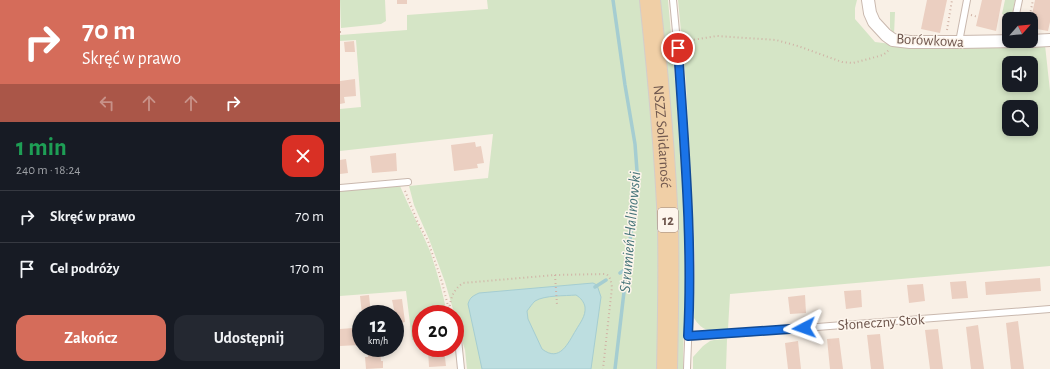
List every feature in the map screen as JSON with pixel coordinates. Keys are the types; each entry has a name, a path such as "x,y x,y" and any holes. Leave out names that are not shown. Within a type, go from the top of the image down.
{"main road":[{"name":"NSZZ Solidarność","path":"650,0 660,102 667,204 669,282 667,369"}],"street":[{"name":"Borówkowa","path":"868,0 870,13 874,22 893,40 945,42 1002,41"},
{"path":"1038,41 1050,40"}],"lane":[{"path":"673,0 686,161 690,276 687,369"},
{"path":"959,42 967,0"},
{"path":"1016,12 1019,0"},
{"path":"340,188 405,182"},
{"name":"Słoneczny Stok","path":"688,336 1050,309"},
{"path":"460,357 461,369"}],"path":[{"path":"945,42 952,0"},
{"path":"1030,12 1033,0"},
{"path":"677,43 713,36 776,40 798,46 842,62 853,63 883,55 899,41"},
{"path":"405,182 416,218 428,241 442,282 448,305"},
{"path":"450,305 454,291 463,283 555,275 604,274 609,276 612,287 602,369"},
{"path":"555,275 557,305"}],"green space":[{"path":"340,0 385,0 386,21 381,24 341,28"},
{"path":"487,0 642,0 657,139 661,369 467,369 464,347 464,305 452,305 429,239 414,205 409,186 488,178 493,134 340,151 340,109 361,107 356,40 340,41 340,35 407,30 407,15 488,9"},
{"path":"658,0 668,0 675,76 684,229 685,305 683,369 673,369"},
{"path":"678,0 857,0 855,19 875,42 916,47 1002,46 1002,48 1038,48 1038,45 1045,45 1050,91 1050,266 730,294 728,329 708,330 701,327 694,318 695,259 686,83"},
{"path":"1005,0 1015,0 1013,12 1002,12"},
{"path":"890,12 895,12 894,35 890,28"},
{"path":"400,186 430,251 445,305 412,305 412,340 406,291 340,296 340,191"},
{"path":"727,339 726,369 693,369 693,357 703,346 710,341"}],"water":[{"path":"593,283 597,285 601,297 591,369 482,369 468,304 472,297 479,293","holes":["576,295 584,303 584,316 563,350 559,353 548,353 542,349 528,319 527,311 535,301 539,299 555,296"]}],"building":[{"path":"397,0 407,0 407,4 397,4"},
{"path":"927,0 947,0 940,33 921,29"},
{"path":"982,0 1002,0 996,31 976,26"},
{"path":"1035,0 1050,0 1050,22 1048,31 1038,29 1038,12 1032,12"},
{"path":"354,41 355,52 345,52 344,42"},
{"path":"355,79 356,96 344,97 345,103 340,104 340,81"},
{"path":"475,142 476,147 481,146 484,163 477,164 478,168 454,171 451,145"},
{"path":"396,153 397,171 372,173 370,156"},
{"path":"346,159 348,173 340,174 340,160"},
{"path":"1040,278 1041,291 986,295 985,282"},
{"path":"966,281 968,298 952,299 950,282"},
{"path":"923,284 925,301 909,303 907,285"},
{"path":"861,290 862,307 846,309 844,291"},
{"path":"369,295 370,305 361,305 360,296"},
{"path":"805,295 806,313 790,314 788,297"},
{"path":"402,299 403,305 393,305 392,300"},
{"path":"1018,321 1024,369 1011,369 1006,323"},
{"path":"978,325 984,369 971,369 966,327"},
{"path":"352,328 352,345 340,346 340,329"},
{"path":"938,329 943,369 930,369 925,330"},
{"path":"880,334 884,369 871,369 867,335"},
{"path":"839,338 843,369 830,369 827,339"},
{"path":"798,341 801,369 788,369 785,343"},
{"path":"365,357 381,357 381,361 383,361 383,368 366,369"},
{"path":"428,357 445,357 446,366 429,367"}],"waterway":[{"name":"Strumień Halinowski","path":"613,0 635,144 637,171 615,369"},
{"name":"Strumień Halinowski","path":"620,273 626,269"},
{"path":"595,287 606,280"}],"route":[{"path":"678,48 686,161 690,276 688,336 804,328"}]}
